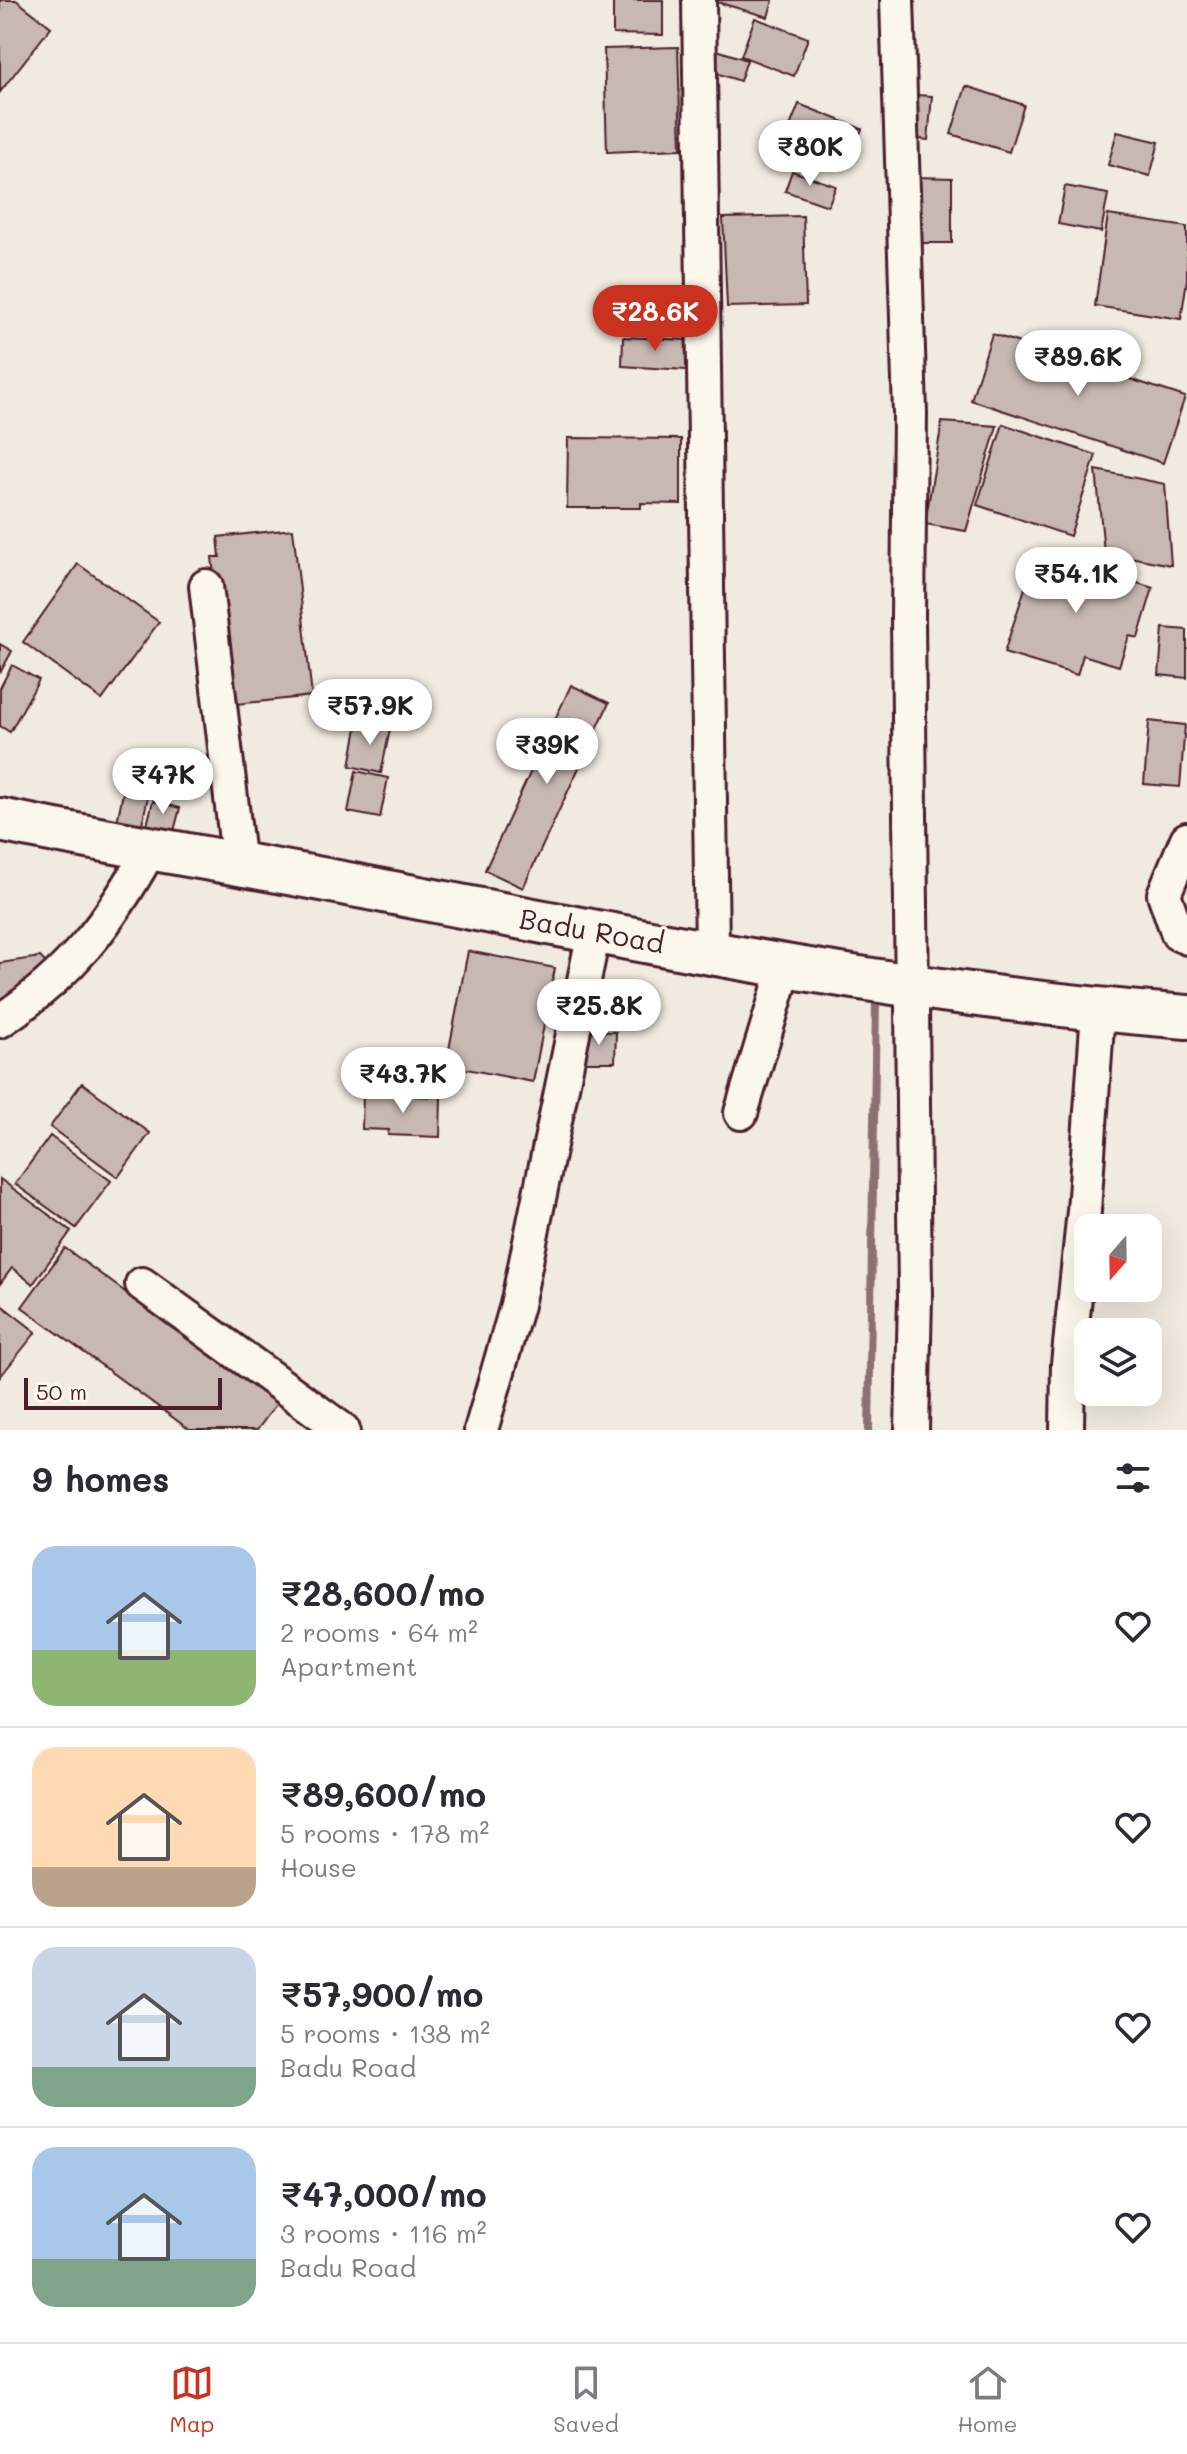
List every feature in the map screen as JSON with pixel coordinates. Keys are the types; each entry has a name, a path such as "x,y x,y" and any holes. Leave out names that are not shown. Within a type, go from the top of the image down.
{"main road":[{"name":"Badu Road","path":"0,820 149,851 594,932 911,985 1098,1011 1187,1017"}],"street":[{"path":"699,0 712,951"},
{"path":"897,0 910,413 915,1297 912,1430"},
{"path":"206,586 239,866"},
{"path":"1187,839 1164,894 1178,934 1187,938"},
{"path":"0,1021 42,993 74,962 126,893 149,851"},
{"path":"481,1430 517,1305 594,932"},
{"path":"741,1113 786,964"},
{"path":"1067,1430 1068,1364 1084,1211 1098,1011"},
{"path":"142,1284 343,1430"}],"building":[{"path":"0,0 16,0 51,27 0,92"},
{"path":"613,0 663,0 663,35 613,34"},
{"path":"710,0 773,0 768,17"},
{"path":"755,18 808,38 794,76 741,56"},
{"path":"678,47 681,149 607,152 604,49"},
{"path":"714,49 747,60 740,81 707,70"},
{"path":"966,86 1024,105 1009,152 951,134"},
{"path":"916,95 932,96 928,140 911,138"},
{"path":"799,104 862,129 852,154 789,129"},
{"path":"1117,132 1159,142 1150,176 1108,165"},
{"path":"792,171 836,186 828,206 785,191"},
{"path":"917,177 952,178 952,243 917,243"},
{"path":"1065,186 1108,194 1101,232 1058,224"},
{"path":"1108,215 1187,227 1187,280 1181,319 1095,306"},
{"path":"803,216 806,305 727,307 723,218"},
{"path":"680,291 680,334 638,334 637,292"},
{"path":"992,334 1185,397 1163,463 971,400"},
{"path":"623,337 688,340 686,370 622,366"},
{"path":"942,422 997,426 966,531 925,524"},
{"path":"1003,424 1096,455 1070,536 977,505"},
{"path":"568,438 681,439 681,504 641,503 641,508 567,508"},
{"path":"1096,470 1165,484 1171,565 1104,552"},
{"path":"293,529 312,696 237,704 225,601 217,603 212,557 220,557 218,537"},
{"path":"1037,551 1153,588 1138,638 1129,636 1119,666 1083,655 1077,675 1004,653"},
{"path":"78,564 159,622 102,700 23,642"},
{"path":"1163,628 1187,630 1187,678 1159,675"},
{"path":"0,644 12,651 0,673"},
{"path":"12,665 39,680 10,732 0,726 0,688"},
{"path":"571,685 609,703 523,888 485,870"},
{"path":"1149,721 1185,725 1180,787 1144,784"},
{"path":"358,722 390,729 381,773 350,766"},
{"path":"356,771 388,778 380,818 348,812"},
{"path":"125,783 150,788 141,828 117,822"},
{"path":"153,801 180,808 174,831 147,825"},
{"path":"468,951 555,968 533,1082 446,1065"},
{"path":"40,957 54,971 0,1005 0,963"},
{"path":"583,1031 616,1032 615,1062 582,1062"},
{"path":"82,1083 150,1133 118,1177 50,1127"},
{"path":"363,1094 441,1097 440,1137 388,1135 389,1130 362,1129"},
{"path":"50,1136 111,1181 76,1228 15,1184"},
{"path":"0,1179 71,1231 33,1284 12,1268 0,1284"},
{"path":"65,1248 277,1403 257,1430 190,1430 22,1307"},
{"path":"0,1304 36,1332 0,1377"}],"waterway":[{"path":"869,1430 876,1001"}]}
